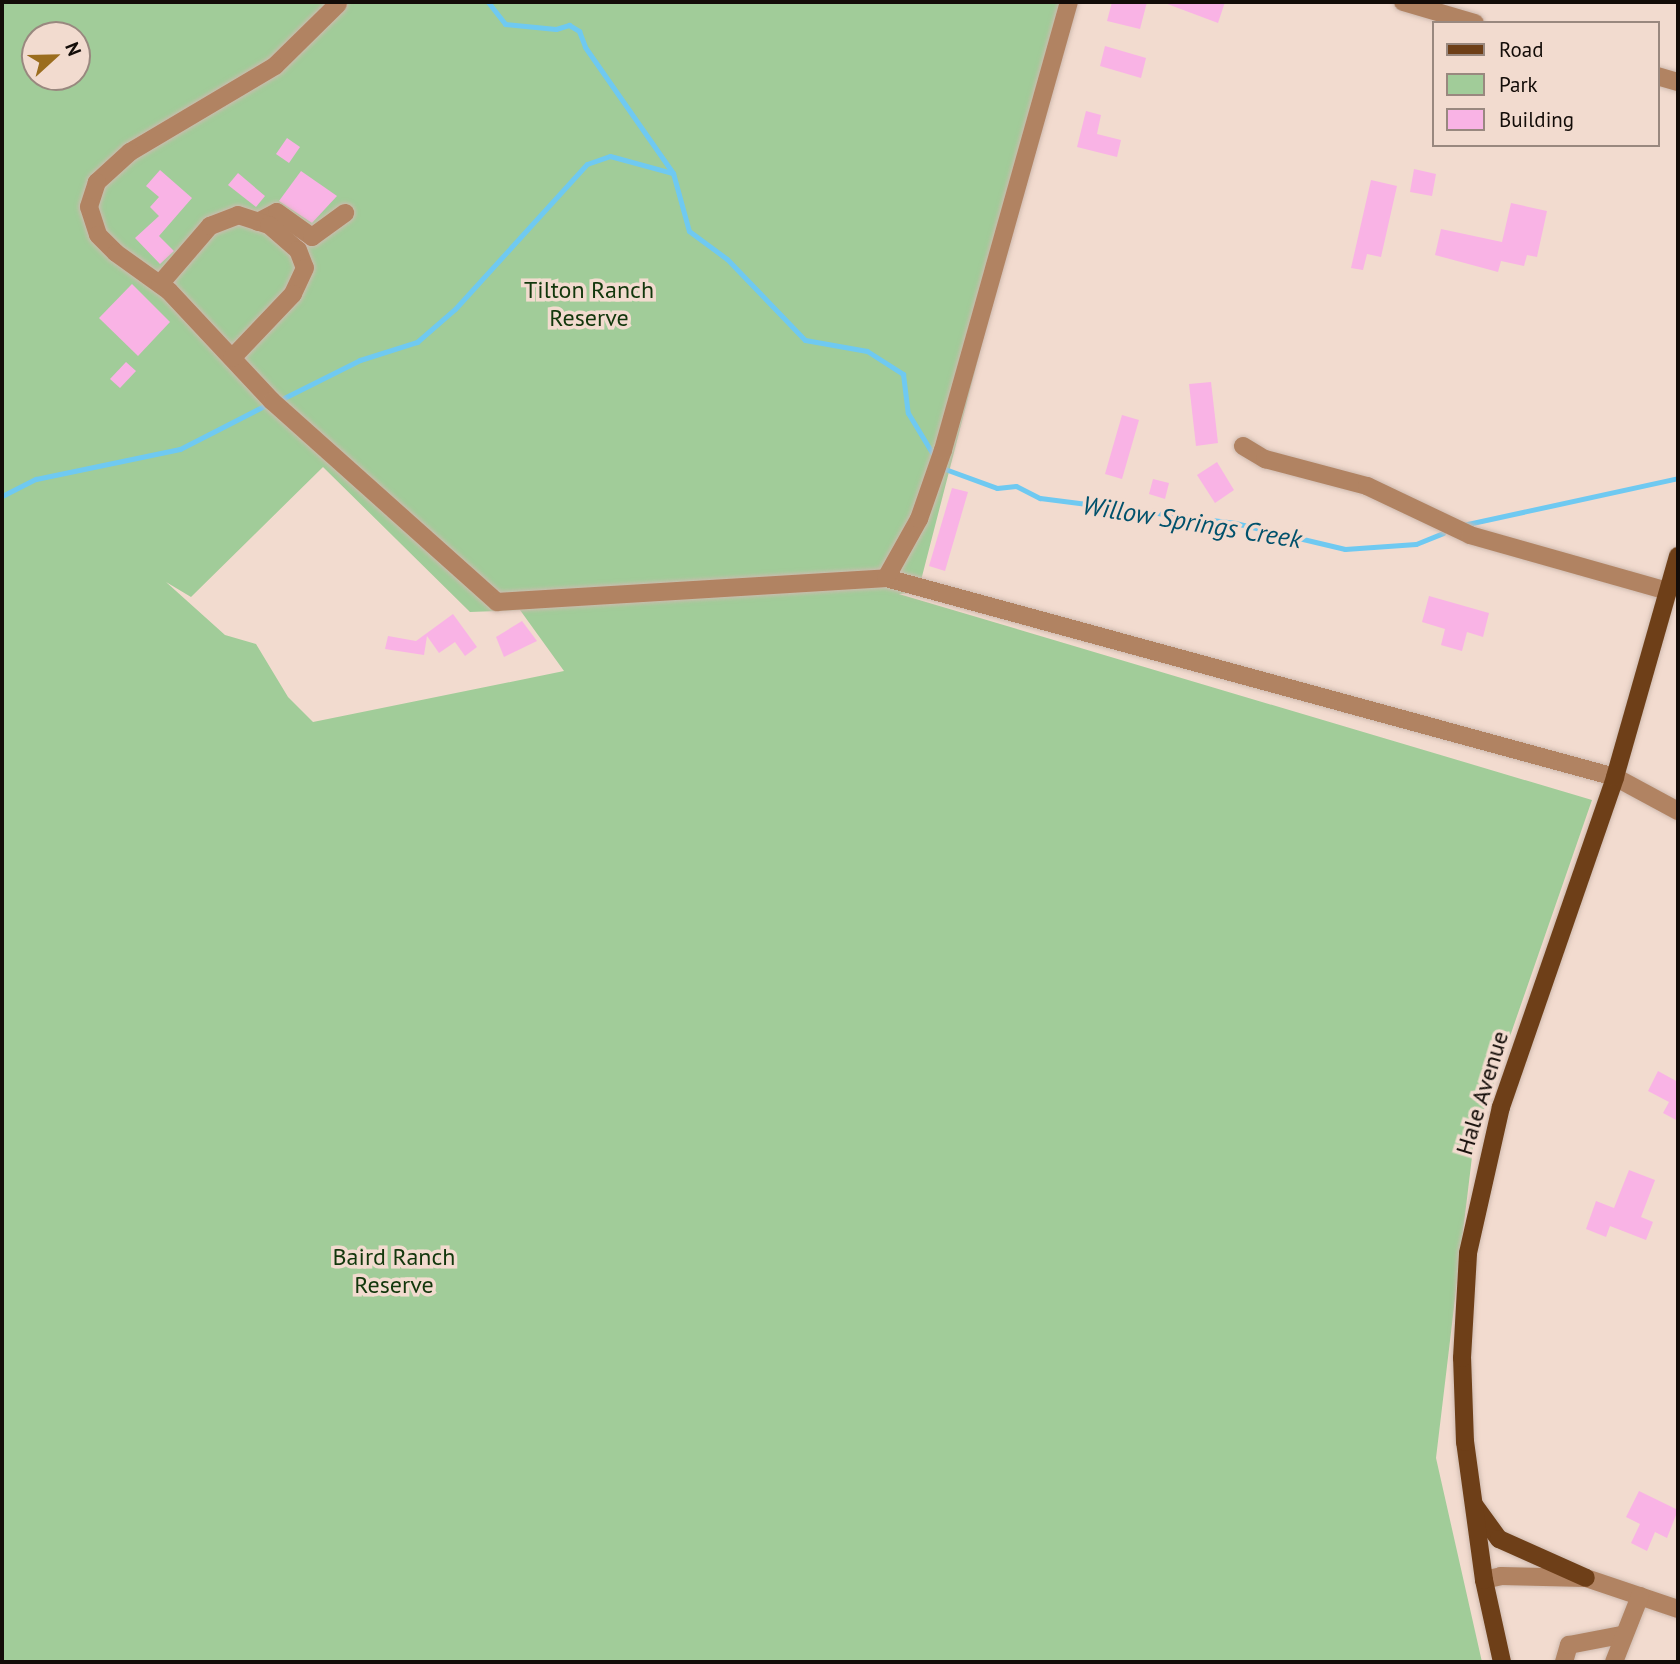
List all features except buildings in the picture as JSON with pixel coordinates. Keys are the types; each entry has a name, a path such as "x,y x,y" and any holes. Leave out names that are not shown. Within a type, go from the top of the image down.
{"main road":[{"name":"Hale Avenue","path":"1502,1662 1484,1580 1474,1504 1462,1358 1468,1253 1481,1182 1501,1107 1615,776 1678,556"},
{"path":"1474,1504 1499,1539 1586,1578"}],"street":[{"path":"886,578 919,519 943,450 1069,2"},
{"path":"1402,2 1468,21"},
{"path":"338,4 275,66 130,152 97,182 89,207 98,235 160,284 271,401 497,602 886,578 1615,776 1678,811"},
{"path":"1659,77 1678,82"},
{"path":"258,222 277,212 312,237 345,213"},
{"path":"160,284 210,226 238,215 258,222 298,250 304,268 293,294 232,358"},
{"path":"1243,446 1265,458 1367,486 1470,535 1668,592"},
{"path":"1484,1580 1501,1576 1586,1578 1678,1609"},
{"path":"1614,1662 1621,1635 1640,1596"},
{"path":"1564,1662 1569,1645 1621,1635"}],"green space":[{"path":"2,2 1070,2 918,592 899,594 1592,800 1474,1140 1436,1458 1482,1662 2,1662","holes":["323,467 470,612 520,610 564,671 313,722 288,697 256,644 225,635 166,582 191,597"]}],"waterway":[{"name":"Willow Springs Creek","path":"488,2 505,24 556,29 569,25 579,31 585,47 673,173 689,231 727,259 805,340 867,351 903,374 908,413 934,456"},
{"path":"284,398 360,360 417,342 455,309 587,164 610,156 672,173"},
{"path":"2,496 36,479 180,449 270,403"},
{"name":"Willow Springs Creek","path":"945,469 997,488 1016,486 1040,498 1235,523 1345,549 1416,544 1443,533"},
{"name":"Willow Springs Creek","path":"1463,525 1678,478"}],"park label":[{"name":"Tilton Ranch Reserve","path":"589,304"},
{"name":"Baird Ranch Reserve","path":"394,1271"}]}
